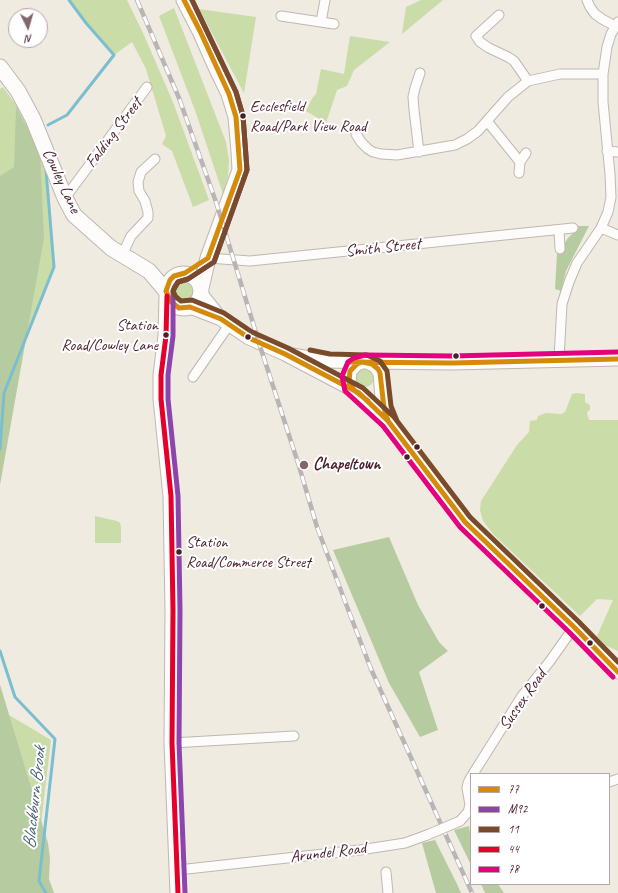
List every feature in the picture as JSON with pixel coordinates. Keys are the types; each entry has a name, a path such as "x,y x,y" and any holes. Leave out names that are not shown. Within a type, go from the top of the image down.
{"main road":[{"path":"166,336 174,320 197,302 201,291 208,258 240,170 235,115 229,94 184,0"},
{"name":"Cowley Lane","path":"0,67 18,91 33,119 74,215 99,238 122,255 149,271 166,293"},
{"path":"178,893 172,743 172,496 161,399 161,375 166,336 166,293 170,280 174,276 182,274 208,258"},
{"name":"Cowley Lane","path":"149,271 182,274"},
{"path":"182,274 196,278 201,291 225,322"},
{"path":"166,293 174,305 188,308 225,322 246,336 285,354 357,392 370,393 378,387 384,370 393,365 408,362"},
{"path":"285,354 329,361 365,362 452,363 559,359 618,359"},
{"path":"388,421 384,408 378,369 375,366 365,362 353,367 350,371 349,382 357,392 388,421 465,522 617,669"}],"street":[{"path":"320,22 325,0"},
{"path":"559,359 562,304 569,282 577,263 601,228 608,212 611,197 603,102 603,74 607,47 617,24 602,19 595,14 587,0"},
{"path":"499,15 476,36 480,42 514,61 528,82"},
{"path":"281,16 334,24"},
{"path":"419,152 413,97 420,73"},
{"path":"356,134 368,149 378,154 397,155 455,145 478,132 508,97 528,82 560,74 603,74"},
{"name":"Falding Street","path":"66,198 148,87"},
{"path":"487,121 520,162"},
{"path":"607,151 618,152"},
{"path":"519,174 520,162 526,154"},
{"path":"122,255 131,236 148,218 145,201 139,191 138,182 141,172 155,158"},
{"name":"Smith Street","path":"208,258 250,261 573,228"},
{"path":"601,228 618,235"},
{"path":"559,230 560,249"},
{"path":"192,377 225,322"},
{"name":"Sussex Road","path":"474,773 522,696 550,661 574,627"},
{"path":"172,743 294,736"},
{"path":"470,779 467,788 470,805"},
{"name":"Arundel Road","path":"178,870 366,849 405,843 460,821 470,812"},
{"path":"386,872 388,893"}],"green space":[{"path":"69,0 127,0 173,102 209,200 193,207 172,151 162,144 166,136 146,69 132,42 114,55 86,23"},
{"path":"421,0 443,0 402,34 406,7"},
{"path":"174,8 226,142 229,160 228,177 223,194 196,113 159,16"},
{"path":"199,9 256,17 244,93"},
{"path":"350,36 390,42 354,70 347,86 337,90 326,123 306,111 316,94 321,69 344,74"},
{"path":"3,87 27,120 34,142 46,170 54,267 4,393 0,429 0,89"},
{"path":"16,107 40,152 44,238 0,485 0,176 14,167"},
{"path":"576,226 589,226 566,271 561,291 555,289 557,254 564,253 564,244 573,233"},
{"path":"184,280 192,283 195,291 192,299 184,302 176,299 173,291 176,283"},
{"path":"361,369 369,369 374,374 372,385 369,387 361,387 356,382 356,374"},
{"path":"572,394 585,394 585,402 590,405 590,410 587,413 589,420 618,420 618,651 605,645 597,636 613,600 597,599 580,616 493,534 483,521 480,510 481,501 517,445 529,432 530,421 537,420 538,416 546,413 561,414 565,412"},
{"path":"95,516 120,523 121,543 95,543"},
{"path":"389,537 418,605 439,642 448,651 419,672 438,730 420,737 389,683 333,550"},
{"path":"0,685 9,715 51,740 34,882 0,893"},
{"path":"0,685 48,843 50,858 49,879 54,893 0,893"},
{"path":"469,826 470,863 454,830"},
{"path":"435,840 461,893 436,893 422,843"},
{"path":"481,885 499,885 504,893 485,893"}],"waterway":[{"name":"Blackburn Brook","path":"48,125 67,115 114,55 86,23 69,0"},
{"name":"Blackburn Brook","path":"0,449 4,393 54,267 46,170"},
{"name":"Blackburn Brook","path":"0,651 15,697 55,739 39,881 46,893"}],"railway":[{"path":"137,0 179,98 216,202 317,527 371,669 472,893"}],"transit line":[{"name":"77","path":"184,0 229,94 236,117 240,170 208,258 185,273 174,276 170,280 166,291 170,301 179,308 190,307 221,319 249,338 285,354 359,393 388,421 465,522 574,627 618,672"},
{"name":"M92","path":"185,893 179,743 180,610 178,496 168,399 168,375 173,336 173,292 178,282 188,279 214,262 247,170 243,116 236,92 192,0"},
{"name":"11","path":"192,0 236,92 243,116 247,170 214,262 188,279 178,282 173,291 176,297 181,301 192,300 224,313 252,332 288,348 363,388 394,417 470,517 579,622 618,662"},
{"name":"44","path":"167,296 166,336 161,375 161,399 171,496 173,610 172,743 178,893"},
{"name":"11","path":"310,350 330,354 367,355 380,361 387,371 391,406 397,421"},
{"name":"78","path":"613,677 569,632 460,527 383,426 345,391 342,376 348,362 354,358 365,355 452,356 618,352"},
{"name":"77","path":"348,362 452,363 618,359"},
{"name":"77","path":"368,401 354,390 349,382 350,371 357,364 362,362 372,364 380,373 384,408 388,421 391,425"}],"place":[{"name":"Ecclesfield Road/Park View Road","path":"243,116"},
{"name":"Station Road/Cowley Lane","path":"166,335"},
{"name":"Chapeltown","path":"304,465"},
{"name":"Station Road/Commerce Street","path":"179,552"}]}
